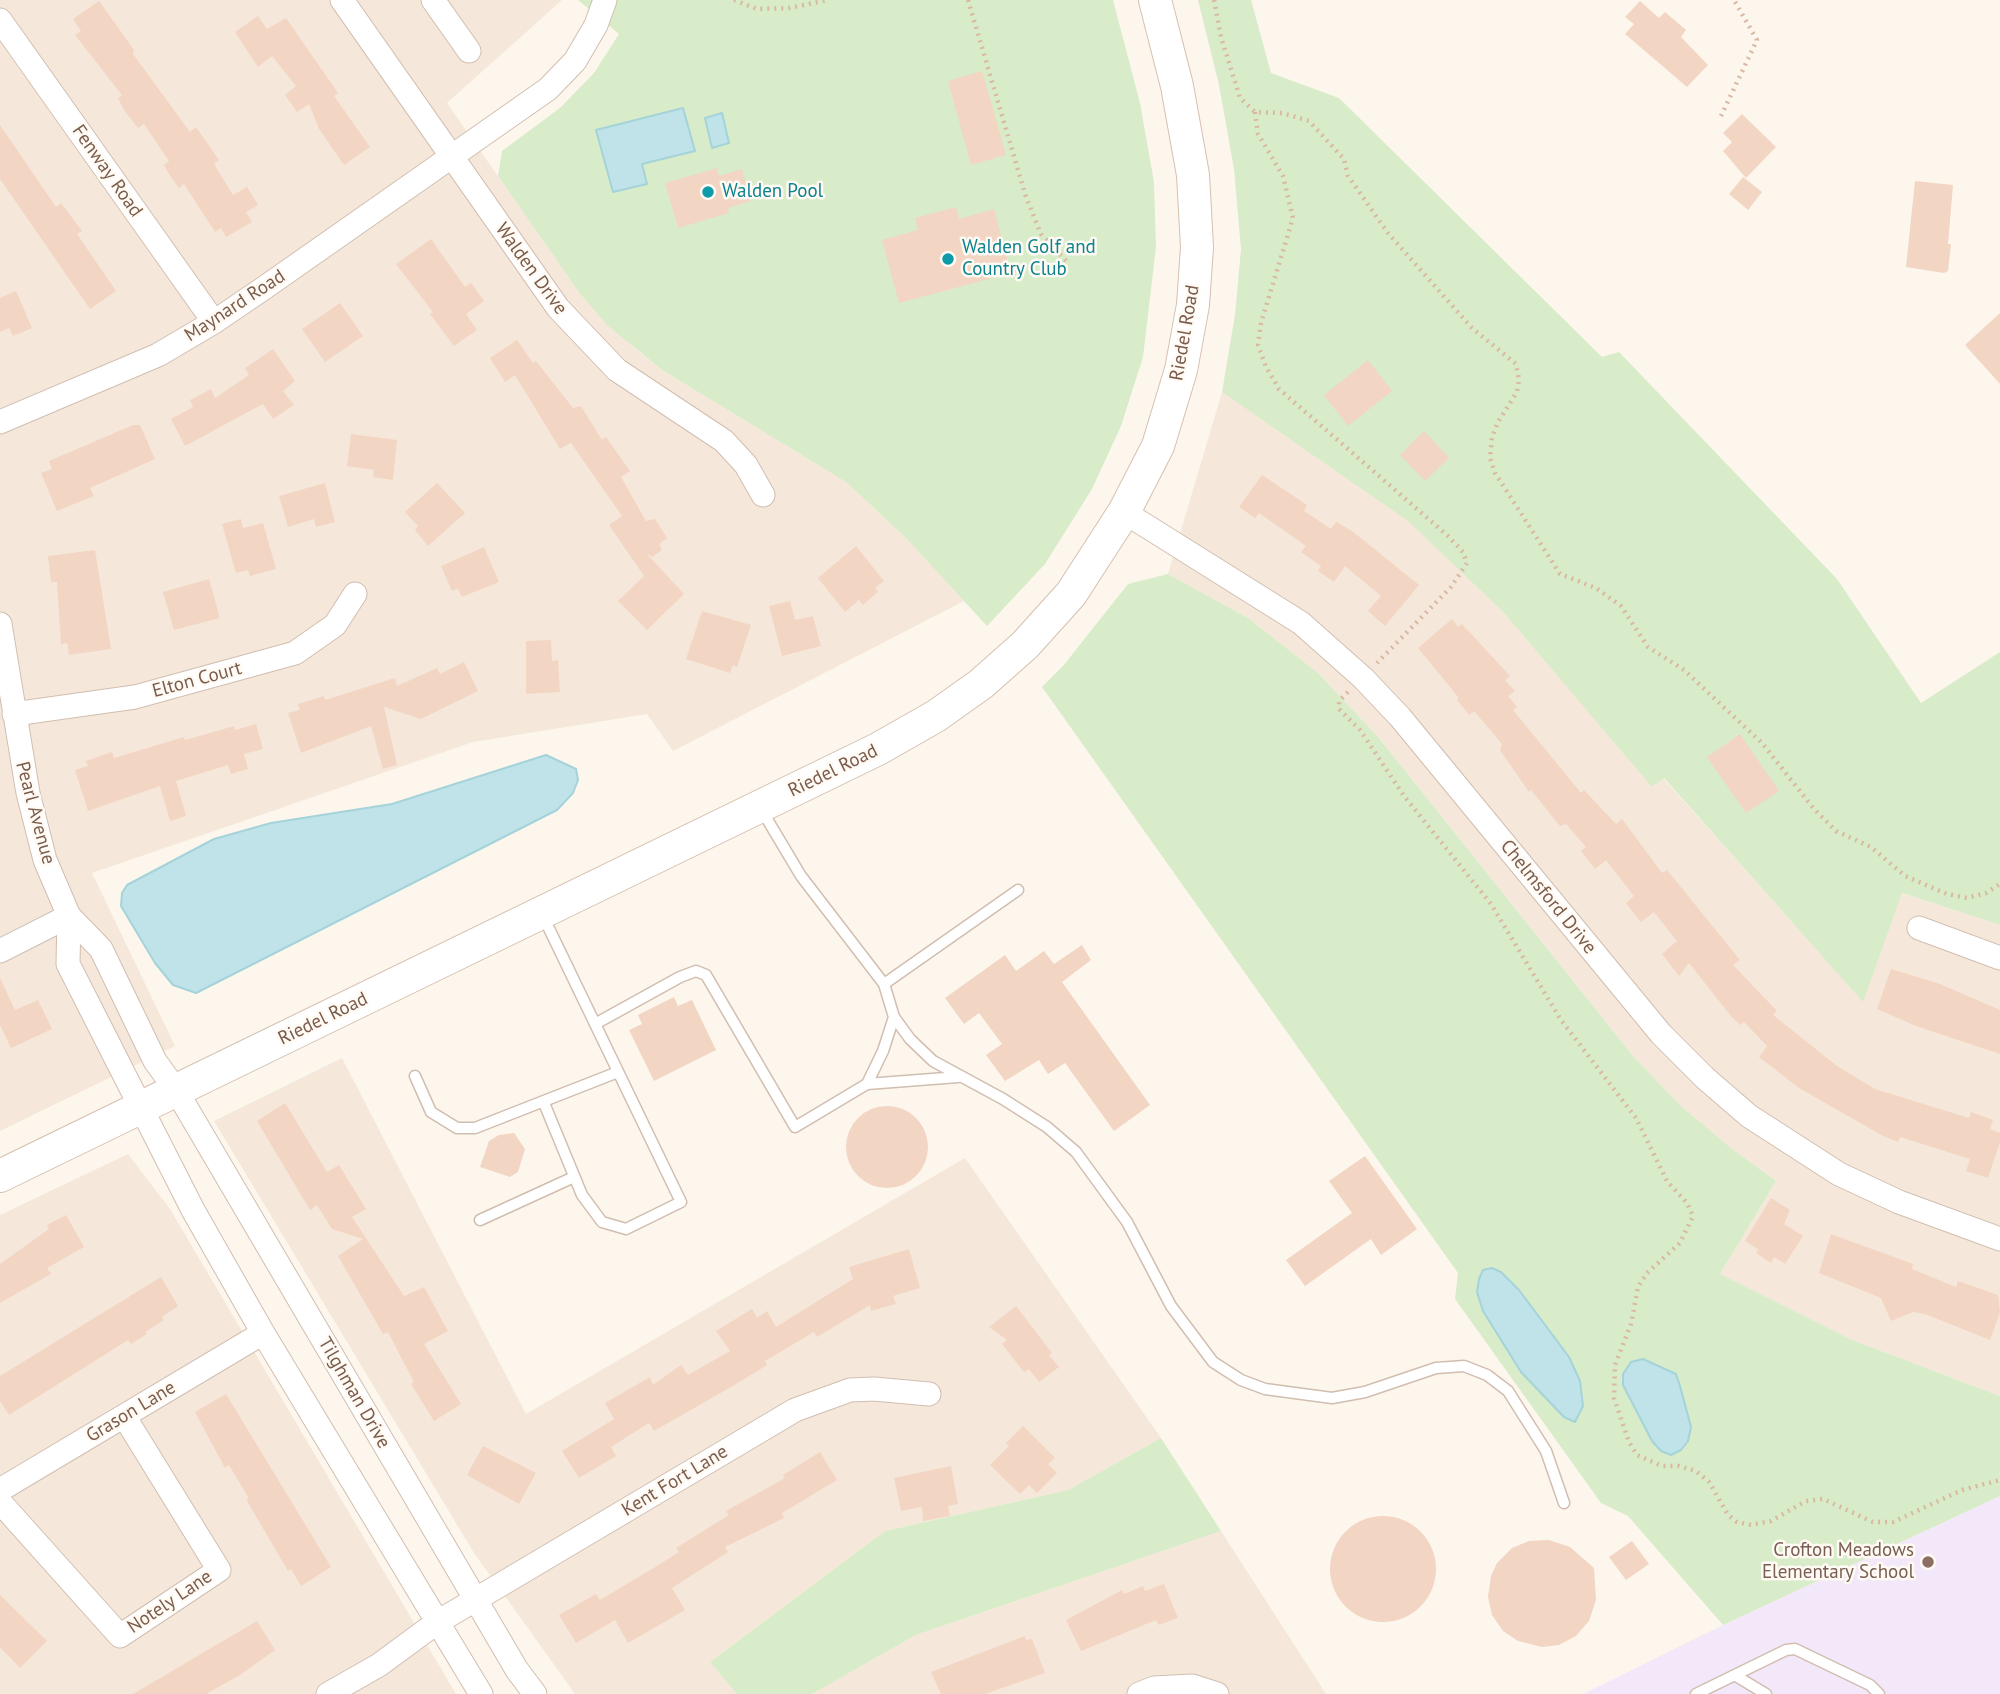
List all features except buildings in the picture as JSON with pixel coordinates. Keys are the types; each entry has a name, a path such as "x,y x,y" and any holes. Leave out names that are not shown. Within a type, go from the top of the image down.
{"street":[{"name":"Walden Drive","path":"342,0 558,309 617,370 724,441 746,465 763,495"},
{"path":"433,0 469,51"},
{"name":"Maynard Road","path":"0,422 158,355 214,322 451,157 548,89 575,61 596,25 605,0"},
{"name":"Riedel Road","path":"0,1176 878,749 936,716 981,684 1025,645 1071,594 1124,512 1158,446 1181,370 1193,305 1197,247 1193,175 1177,86 1155,0"},
{"name":"Fenway Road","path":"0,20 214,322"},
{"name":"Chelmsford Drive","path":"1124,512 1301,623 1363,678 1400,717 1661,1034 1705,1079 1749,1116 1839,1174 1899,1202 2000,1239"},
{"name":"Elton Court","path":"13,714 135,697 295,653 335,625 355,594"},
{"name":"Pearl Avenue","path":"0,624 13,714 44,860 69,916 101,948 155,1061 176,1090"},
{"path":"0,951 69,916"},
{"name":"Pearl Avenue","path":"69,916 68,964 123,1077 142,1107"},
{"path":"1919,928 2000,958"},
{"name":"Tilghman Drive","path":"176,1090 476,1599 535,1694"},
{"path":"142,1107 192,1210 263,1333 481,1694"},
{"name":"Grason Lane","path":"0,1490 263,1333"},
{"name":"Kent Fort Lane","path":"379,1665 436,1623 795,1410 825,1396 850,1390 874,1388 929,1394"},
{"name":"Notely Lane","path":"0,1502 120,1636 219,1570 124,1416"},
{"path":"328,1694 379,1665"},
{"path":"348,1694 379,1665"},
{"path":"1139,1694 1154,1688 1192,1686 1217,1694"}],"lane":[{"path":"760,806 801,876 884,984 894,1017 910,1039 933,1061 1003,1099 1047,1127 1076,1152 1127,1222 1171,1306 1213,1362 1241,1380 1265,1389 1332,1398 1365,1392 1436,1368 1464,1366 1487,1375 1508,1391 1546,1451 1564,1503"},
{"path":"884,984 1018,890"},
{"path":"541,913 681,1202 626,1229 614,1228 602,1222 591,1210 574,1177 544,1103"},
{"path":"595,1024 696,971 706,975 795,1127 867,1084 960,1077"},
{"path":"867,1084 883,1051 894,1017"},
{"path":"415,1076 431,1112 457,1128 475,1128 618,1072"},
{"path":"480,1220 574,1177"},
{"path":"1696,1694 1786,1650 1796,1648 1870,1685 1879,1694"},
{"path":"1736,1676 1766,1694"}],"path":[{"path":"734,0 757,9 789,8 828,0"},
{"path":"968,0 1026,197 1041,234 1067,262"},
{"path":"1214,0 1221,37 1240,98 1255,112 1258,134 1283,176 1293,218 1261,323 1258,345 1266,367 1279,389 1448,536 1463,552 1467,563 1451,587 1339,701 1339,709 1360,730 1404,796 1491,904 1561,1020 1636,1118 1667,1181 1688,1203 1693,1216 1680,1243 1647,1273 1638,1287 1631,1324 1615,1365 1614,1398 1629,1442 1637,1455 1662,1466 1679,1466 1696,1471 1709,1482 1728,1515 1737,1522 1751,1525 1771,1521 1806,1501 1824,1499 1873,1522 1893,1522 1962,1490 2000,1480"},
{"path":"1721,116 1757,40 1734,0"},
{"path":"1255,112 1282,113 1309,121 1344,159 1348,176 1388,233 1472,328 1516,364 1519,380 1517,392 1497,422 1490,458 1495,473 1532,525 1560,574 1596,588 1621,606 1648,648 1684,670 1762,743 1814,809 1836,831 1871,847 1905,876 1947,894 1967,898 2000,884"}],"shaded area":[{"path":"0,0 562,0 447,103 578,291 633,347 662,370 846,482 905,537 964,601 673,751 647,714 473,742 92,873 175,1046 0,1131"},
{"path":"1222,392 1408,520 1504,613 1653,787 1663,778 1863,1001 1901,893 2000,925 2000,1396 1852,1340 1720,1274 1776,1181 1681,1106 1633,1056 1379,738 1318,673 1248,618 1168,574"},
{"path":"342,1058 526,1414 965,1158 1161,1438 1068,1490 885,1531 710,1662 737,1694 575,1694 474,1553 214,1121"},
{"path":"128,1154 170,1209 456,1694 0,1694 0,1215"},
{"name":"Crofton Meadows Elementary School","path":"2000,1496 2000,1694 1583,1694 1723,1625"},
{"path":"1221,1531 1326,1694 812,1694 916,1635"}],"green space":[{"path":"578,0 1113,0 1140,103 1154,182 1156,247 1143,357 1121,426 1092,489 1045,564 987,626 905,537 846,482 662,370 607,325 578,291 498,176 502,151 560,108 594,73 619,34"},
{"path":"1198,0 1251,0 1271,73 1339,98 1602,357 1619,352 1837,579 1921,703 2000,652 2000,925 1902,893 1863,1002 1664,778 1652,787 1504,613 1408,521 1222,392 1235,315 1241,249 1234,169 1219,85"},
{"path":"1168,574 1248,618 1318,673 1379,738 1633,1056 1681,1106 1776,1181 1720,1274 1852,1340 2000,1396 2000,1496 1723,1625 1628,1516 1601,1503 1455,1299 1458,1273 1042,687 1063,666 1128,584"},
{"path":"1161,1438 1221,1531 916,1635 812,1694 737,1694 710,1662 885,1531 1068,1490"}],"water":[{"path":"683,108 695,151 642,164 647,184 613,192 596,130"},
{"path":"722,113 729,143 712,148 705,118"},
{"path":"546,755 576,769 578,780 573,793 557,810 196,993 173,985 155,963 121,906 122,893 127,885 214,839 271,823 392,804"},
{"path":"1492,1268 1501,1272 1519,1290 1569,1357 1580,1381 1583,1406 1575,1422 1564,1417 1521,1372 1483,1311 1477,1292 1479,1279 1483,1270"},
{"path":"1643,1359 1676,1374 1680,1386 1691,1427 1688,1441 1681,1450 1671,1455 1661,1451 1652,1441 1623,1385 1623,1374 1631,1362"}],"place":[{"name":"Walden Pool","path":"708,192"},
{"name":"Walden Golf and Country Club","path":"948,259"},
{"name":"Crofton Meadows Elementary School","path":"1928,1562"}]}
